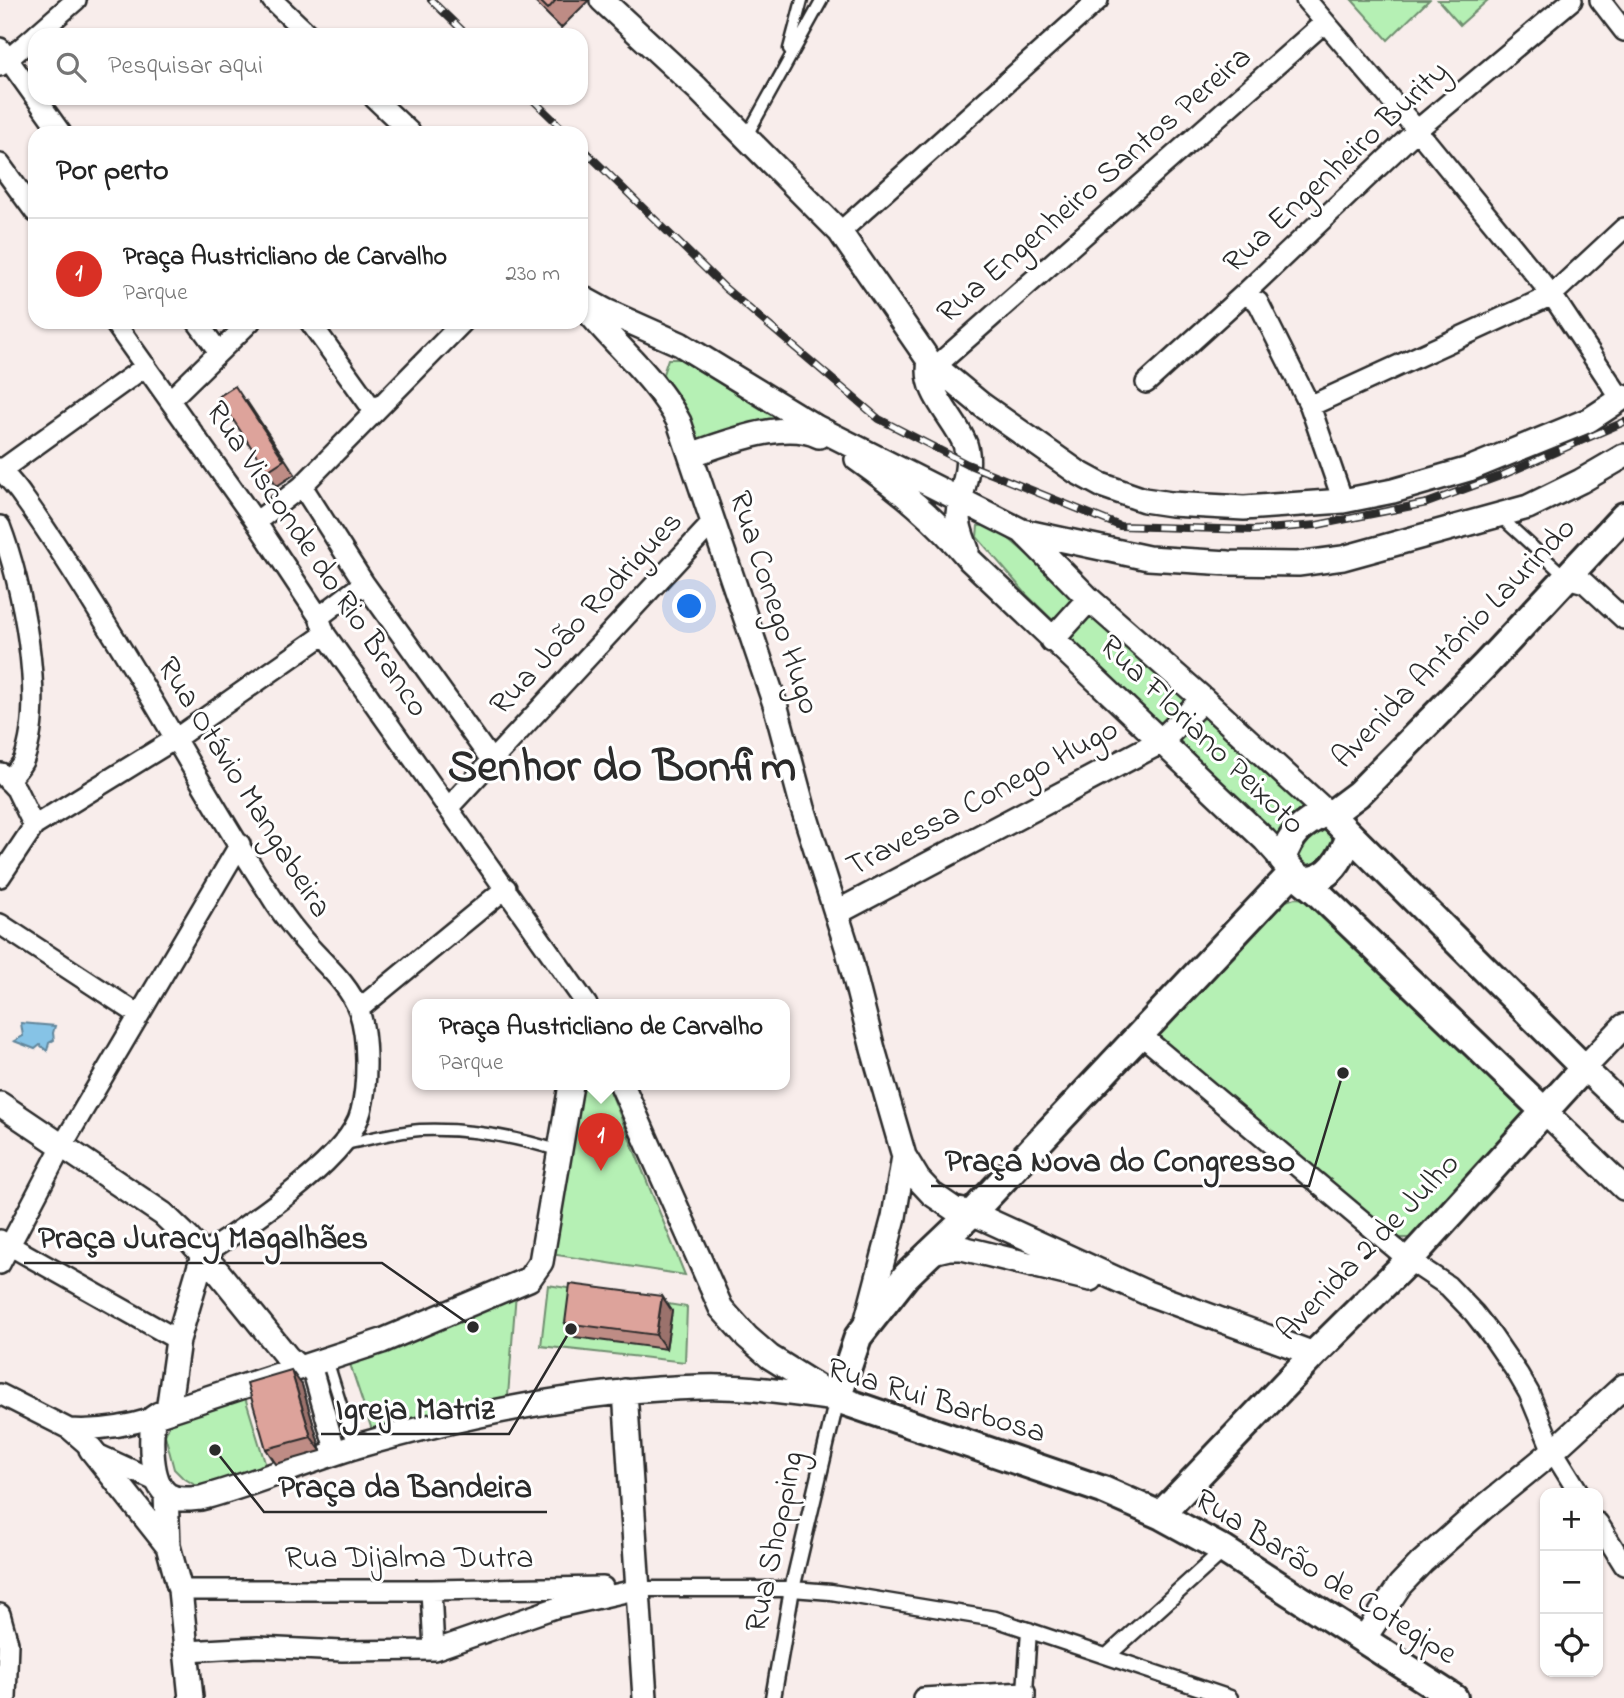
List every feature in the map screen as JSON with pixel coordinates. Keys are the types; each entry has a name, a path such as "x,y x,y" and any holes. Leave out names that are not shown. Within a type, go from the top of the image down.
{"main road":[{"name":"Avenida Antônio Laurindo","path":"1338,824 1372,801 1576,580 1624,516"},
{"name":"Avenida Antônio Laurindo","path":"1576,580 1624,541"},
{"path":"837,1399 858,1337 900,1284 928,1253 972,1213 1142,1035 1293,870 1291,837 1307,820 1338,824 1338,863 1311,880 1293,870"},
{"name":"Rua Floriano Peixoto","path":"1338,824 1584,1068"},
{"name":"Rua Floriano Peixoto","path":"1293,870 1543,1110"},
{"name":"Avenida 2 de Julho","path":"1160,1515 1314,1354 1409,1260 1584,1068"},
{"name":"Rua Rui Barbosa","path":"837,1399 1102,1490 1160,1515"},
{"name":"Rua Barão de Cotegipe","path":"1160,1515 1224,1550 1454,1698"}],"street":[{"path":"45,28 76,0"},
{"path":"272,0 302,28"},
{"path":"602,0 697,88 840,232 933,364 982,405 1077,472 1101,485 1144,500 1171,504 1244,508 1343,501 1469,469 1589,420 1623,398 1552,295 1306,0"},
{"path":"840,232 1098,0"},
{"name":"Rua Engenheiro Burity","path":"1146,383 1417,130 1572,0"},
{"path":"1600,0 1624,31"},
{"name":"Rua Engenheiro Santos Pereira","path":"933,364 1325,22"},
{"path":"28,41 3,58 28,88"},
{"path":"41,105 56,126"},
{"path":"381,105 404,126"},
{"path":"0,163 28,202"},
{"path":"1310,405 1552,295 1624,228"},
{"path":"1244,294 1258,302 1310,405 1343,501"},
{"name":"Rua Floriano Peixoto","path":"588,300 680,344 816,426 1021,531 1089,599 1203,699 1338,824"},
{"name":"Rua Conego Hugo","path":"588,312 669,403 690,450 712,523 775,704 904,1156"},
{"path":"641,327 645,375"},
{"name":"Rua Visconde do Rio Branco","path":"119,329 171,399 256,522 322,625 583,999"},
{"path":"202,329 219,352"},
{"path":"171,399 243,329"},
{"path":"315,329 374,411"},
{"path":"256,522 302,486 456,329"},
{"path":"933,364 928,370 932,387 966,446 966,480 958,518 970,560"},
{"path":"0,470 146,366"},
{"name":"Rua Floriano Peixoto","path":"690,450 696,453 788,429 811,432 841,449 902,492 947,531 970,560 1265,839 1293,870"},
{"path":"1021,531 1147,558 1229,564 1298,564 1343,558 1528,507 1624,456"},
{"name":"Rua Otávio Mangabeira","path":"0,470 22,495 88,596 269,893 300,937 342,984 359,1009 365,1062 361,1112 341,1145 312,1174 253,1221 203,1255"},
{"name":"Rua Visconde do Rio Branco","path":"302,486 364,583 491,760"},
{"name":"Rua João Rodrigues","path":"449,807 712,523"},
{"path":"0,526 17,579 30,656 31,731 23,761 4,777 16,789 34,826"},
{"path":"1576,580 1624,619"},
{"path":"0,877 34,826 175,738 322,625 364,583"},
{"path":"1052,640 1089,599"},
{"name":"Travessa Conego Hugo","path":"836,913 1160,742 1203,699"},
{"path":"0,1264 5,1243 240,844"},
{"path":"359,1009 506,888"},
{"path":"0,924 139,1015"},
{"name":"Avenida 2 de Julho","path":"1584,1068 1624,1026"},
{"path":"1142,1035 1409,1260 1448,1286 1474,1313 1529,1393 1553,1451 1576,1488"},
{"name":"Rua Floriano Peixoto","path":"1584,1068 1624,1106"},
{"path":"69,1429 113,1429 161,1414 382,1341 529,1279 541,1262 570,1090"},
{"path":"624,1090 721,1308 747,1337 770,1357 837,1399"},
{"path":"0,1104 163,1214 203,1255 278,1347 312,1364 345,1450"},
{"name":"Rua Floriano Peixoto","path":"1543,1110 1624,1188"},
{"path":"904,1156 918,1180 932,1194 954,1209 972,1213 1147,1293 1314,1354"},
{"path":"864,1329 894,1217 904,1156"},
{"path":"5,1243 178,1340"},
{"path":"928,1253 962,1248 1147,1293"},
{"path":"191,1698 180,1590 169,1546 162,1488 152,1448 178,1340 203,1255"},
{"path":"1363,1640 1388,1601 1422,1562 1553,1451 1624,1386"},
{"name":"Rua Rui Barbosa","path":"162,1488 185,1500 201,1498 345,1450 498,1410 625,1391 701,1387 837,1399"},
{"path":"625,1391 645,1698"},
{"path":"0,1394 69,1429 99,1455 162,1488"},
{"name":"Rua Shopping","path":"773,1698 792,1589 837,1399"},
{"path":"91,1449 169,1546"},
{"path":"1603,1532 1624,1565"},
{"path":"1107,1656 1224,1550"},
{"path":"187,1651 258,1647 342,1651 434,1650 555,1608 639,1589 792,1589 831,1592 995,1619 1230,1698"},
{"name":"Rua Dijalma Dutra","path":"180,1590 639,1589"},
{"path":"431,1590 434,1650"},
{"path":"0,1614 8,1643 6,1698"},
{"path":"923,1698 1025,1695 1029,1630"}],"lane":[{"path":"786,64 802,0"},
{"path":"745,137 822,0"},
{"path":"1503,514 1507,523 1576,580"},
{"path":"341,1145 418,1130 451,1130 533,1142 560,1151"}],"green space":[{"path":"1352,0 1429,0 1388,40"},
{"path":"1438,0 1488,0 1460,25"},
{"path":"668,359 680,359 777,419 691,441 663,374"},
{"path":"993,525 1126,640 1343,837 1312,873 1027,595 977,537 978,526"},
{"path":"1295,898 1317,900 1528,1108 1413,1238 1394,1238 1152,1037 1283,902"},
{"path":"575,1090 610,1090 685,1275 544,1253"},
{"path":"548,1285 687,1307 685,1362 541,1346"},
{"path":"516,1292 508,1396 372,1430 349,1361"},
{"path":"244,1394 266,1466 198,1487 174,1469 165,1435 172,1418"}],"water":[{"path":"21,1023 55,1026 54,1040 49,1043 47,1051 40,1045 35,1049 14,1041 23,1036"}],"building":[{"path":"539,0 556,0 548,9"},
{"path":"235,386 284,460 267,471 218,397"},
{"path":"570,1284 662,1296 656,1335 565,1323"},
{"path":"291,1370 311,1437 266,1449 247,1383"}],"railway":[{"path":"431,0 460,28"},
{"path":"538,105 560,126"},
{"path":"588,154 725,288 879,419 967,464 1120,526 1254,530 1317,525 1427,503 1503,475 1624,422"}],"place":[{"name":"Praça Nova do Congresso","path":"1343,1073"},
{"name":"Praça Austricliano de Carvalho","path":"601,1171"},
{"name":"Praça Juracy Magalhães","path":"473,1327"},
{"name":"Igreja Matriz","path":"571,1329"},
{"name":"Praça da Bandeira","path":"215,1450"}],"district":[{"name":"Senhor do Bonfim","path":"622,768"}]}
